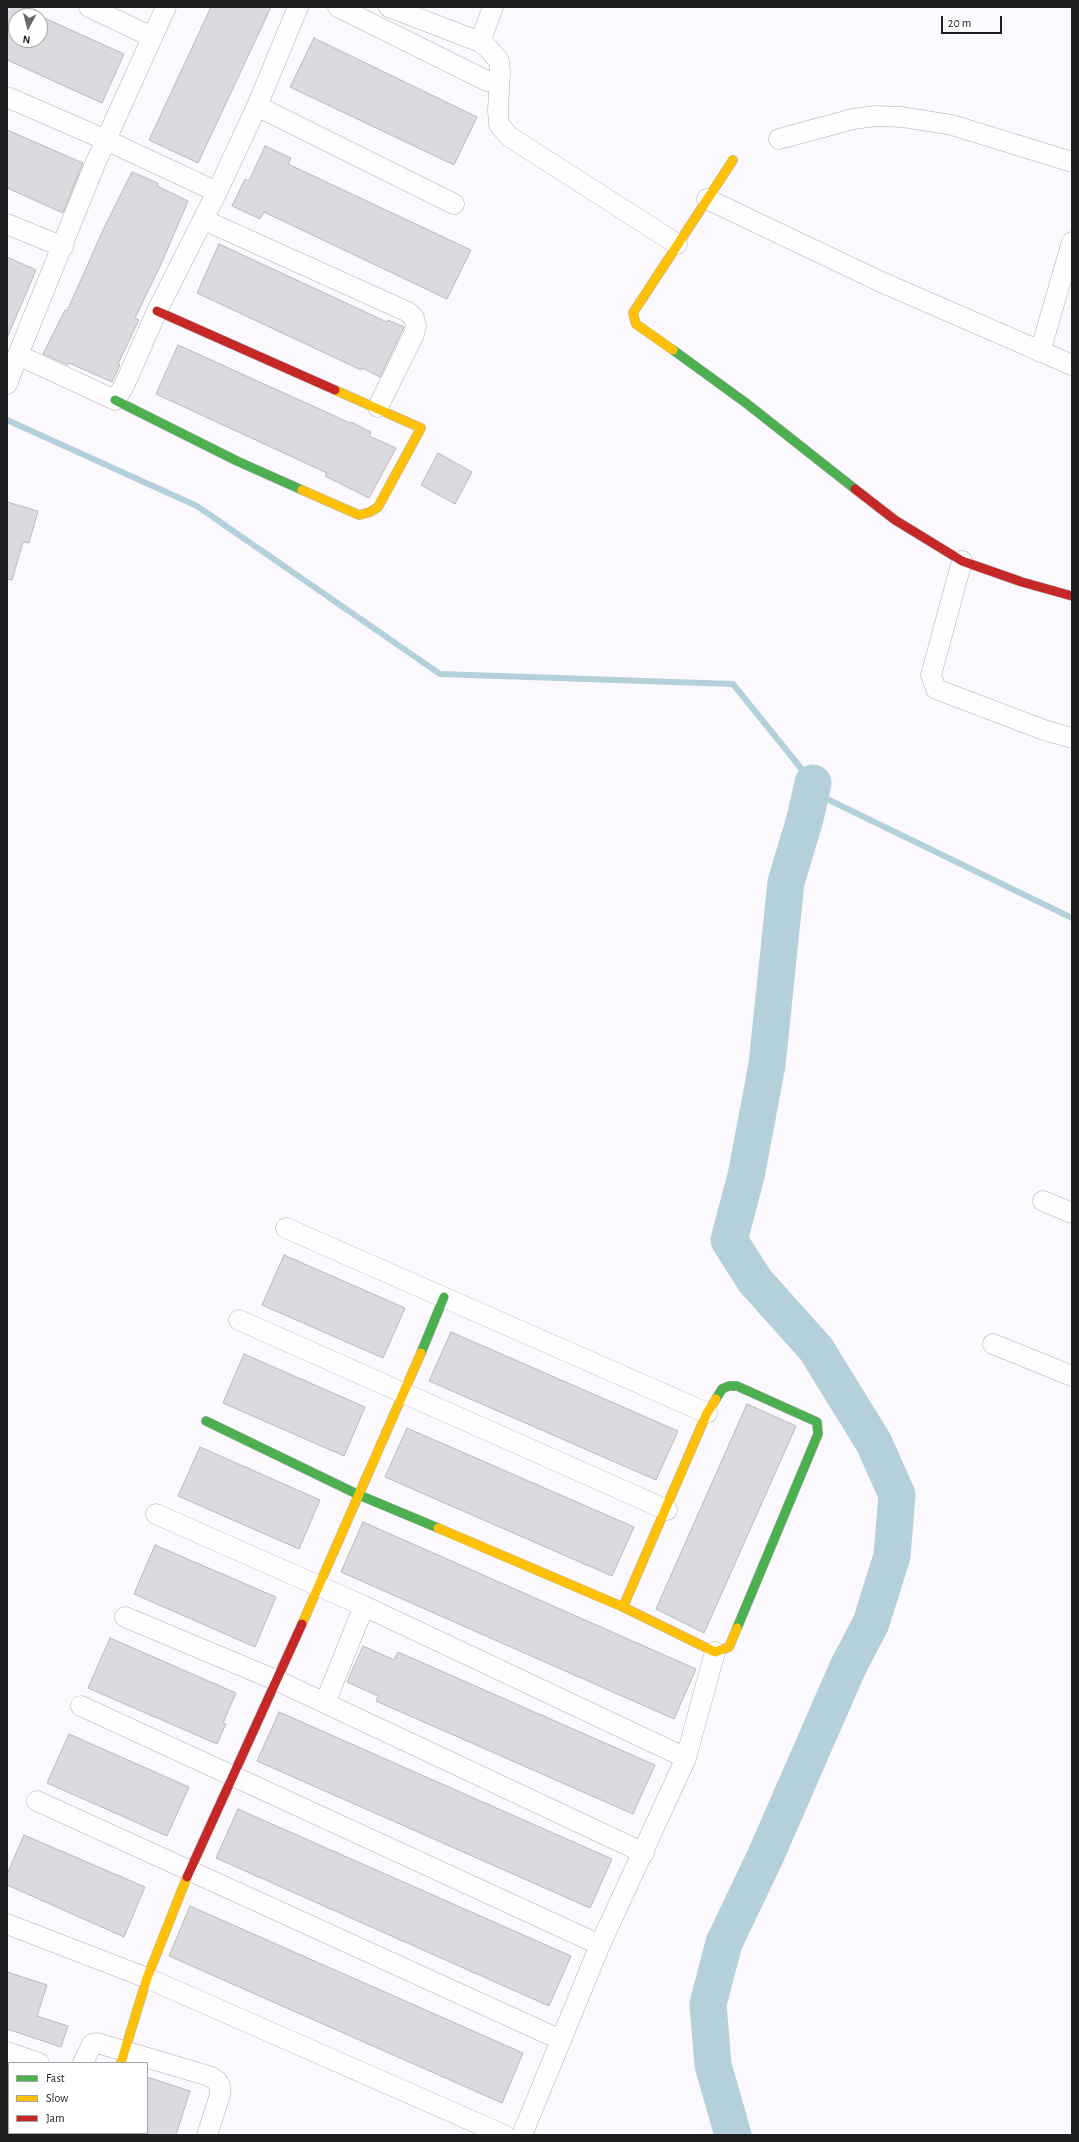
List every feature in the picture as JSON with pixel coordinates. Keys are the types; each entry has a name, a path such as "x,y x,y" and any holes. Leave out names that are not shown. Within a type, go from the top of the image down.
{"street":[{"path":"89,7 152,37"},
{"path":"8,378 106,140 166,7"},
{"path":"115,400 124,386 157,310 204,220 257,106 298,7"},
{"path":"338,7 487,81"},
{"path":"389,7 480,42 489,49 498,61 499,125 510,137 677,244"},
{"path":"480,42 493,7"},
{"path":"7,96 217,192"},
{"path":"257,106 454,204"},
{"path":"779,139 853,119 876,116 902,117 952,125 1072,162"},
{"path":"733,160 636,307 633,313 636,324 746,403 895,520 962,561 1022,582 1072,596"},
{"path":"707,199 879,281 1072,365"},
{"path":"204,220 408,312 414,318 416,322 414,334 378,408"},
{"path":"7,224 63,247"},
{"path":"1040,352 1072,242"},
{"path":"18,355 115,400 237,461 359,515 370,512 378,507 421,428 157,310"},
{"path":"962,561 931,675 936,688 1044,730 1072,738"},
{"path":"1043,1201 1072,1213"},
{"path":"286,1228 707,1414"},
{"path":"124,2056 147,1978 190,1870 232,1776 278,1681 404,1394 444,1297"},
{"path":"239,1320 667,1510"},
{"path":"993,1344 1072,1376"},
{"path":"206,1421 359,1495 623,1607 715,1652 729,1648 819,1428 817,1422 737,1386 730,1386 722,1389 707,1414 667,1510 623,1607"},
{"path":"156,1514 319,1585 686,1758"},
{"path":"325,1703 364,1606"},
{"path":"125,1616 278,1681 644,1853"},
{"path":"522,2135 600,1945 644,1853 686,1758 715,1652"},
{"path":"81,1706 600,1945"},
{"path":"37,1801 561,2040"},
{"path":"7,1924 147,1978 504,2135"},
{"path":"83,2062 92,2044 97,2043 124,2056 209,2076 217,2081 220,2086 220,2095 207,2135"},
{"path":"7,2052 36,2062"}],"building":[{"path":"7,7 22,8 8,8 8,48 48,48 48,20 124,54 102,103 7,60"},
{"path":"211,7 271,7 198,163 149,140"},
{"path":"314,38 477,117 454,165 290,87"},
{"path":"7,130 83,163 63,213 7,188"},
{"path":"265,146 291,158 288,164 471,250 447,299 264,212 260,219 232,206 245,179 249,181"},
{"path":"132,172 158,183 157,186 188,201 162,262 135,318 139,320 118,364 120,365 112,382 69,363 68,365 43,354 65,310 67,311 103,230"},
{"path":"219,244 387,322 388,320 404,327 380,377 362,368 361,370 197,293"},
{"path":"7,257 36,270 7,338"},
{"path":"178,345 350,423 351,422 371,432 369,436 396,448 369,498 325,476 327,473 156,394"},
{"path":"438,453 472,472 455,504 421,485"},
{"path":"7,502 38,511 29,543 23,542 12,580 7,579"},
{"path":"284,1255 405,1308 383,1358 262,1305"},
{"path":"451,1332 678,1431 656,1480 429,1381"},
{"path":"244,1354 365,1407 344,1456 223,1403"},
{"path":"747,1404 796,1426 704,1633 656,1609"},
{"path":"407,1428 634,1527 612,1576 385,1477"},
{"path":"200,1447 320,1500 299,1549 178,1496"},
{"path":"363,1522 696,1669 674,1719 341,1572"},
{"path":"155,1545 276,1597 255,1647 134,1594"},
{"path":"110,1638 236,1693 223,1723 226,1724 217,1744 88,1688"},
{"path":"363,1646 394,1660 398,1652 655,1765 633,1814 376,1701 378,1696 347,1682"},
{"path":"279,1712 612,1859 590,1908 257,1761"},
{"path":"69,1734 189,1787 167,1836 47,1783"},
{"path":"238,1809 571,1956 549,2006 216,1858"},
{"path":"24,1835 145,1887 124,1937 7,1885 7,1874"},
{"path":"190,1906 523,2053 502,2103 169,1956"},
{"path":"7,1972 47,1985 37,2016 68,2026 61,2047 7,2029"},
{"path":"148,2077 190,2091 176,2135 147,2135"}],"waterway":[{"path":"7,420 197,506 440,674 733,684 825,798 1072,918"},
{"path":"733,2135 713,2065 708,2004 724,1943 765,1857 848,1667 871,1623 892,1556 897,1495 874,1443 816,1349 755,1281 729,1240 746,1176 767,1065 786,882 805,819 813,783"}],"traffic: fast":[{"path":"673,350 746,403 855,489"},
{"path":"115,400 237,461 302,490"},
{"path":"421,1353 444,1297"},
{"path":"716,1399 722,1389 729,1386 737,1386 817,1422 818,1434 737,1628"},
{"path":"206,1421 359,1495 438,1528"}],"traffic: slow":[{"path":"673,350 636,324 633,313 733,160"},
{"path":"302,490 359,515 370,512 378,507 421,428 335,390"},
{"path":"302,1624 421,1353"},
{"path":"623,1607 707,1413 716,1399"},
{"path":"438,1528 623,1607 715,1652 729,1647 737,1628"},
{"path":"121,2062 147,1978 187,1877"}],"traffic: jam":[{"path":"157,311 335,390"},
{"path":"855,489 895,520 962,561 1022,582 1072,596"},
{"path":"187,1877 302,1624"}]}
